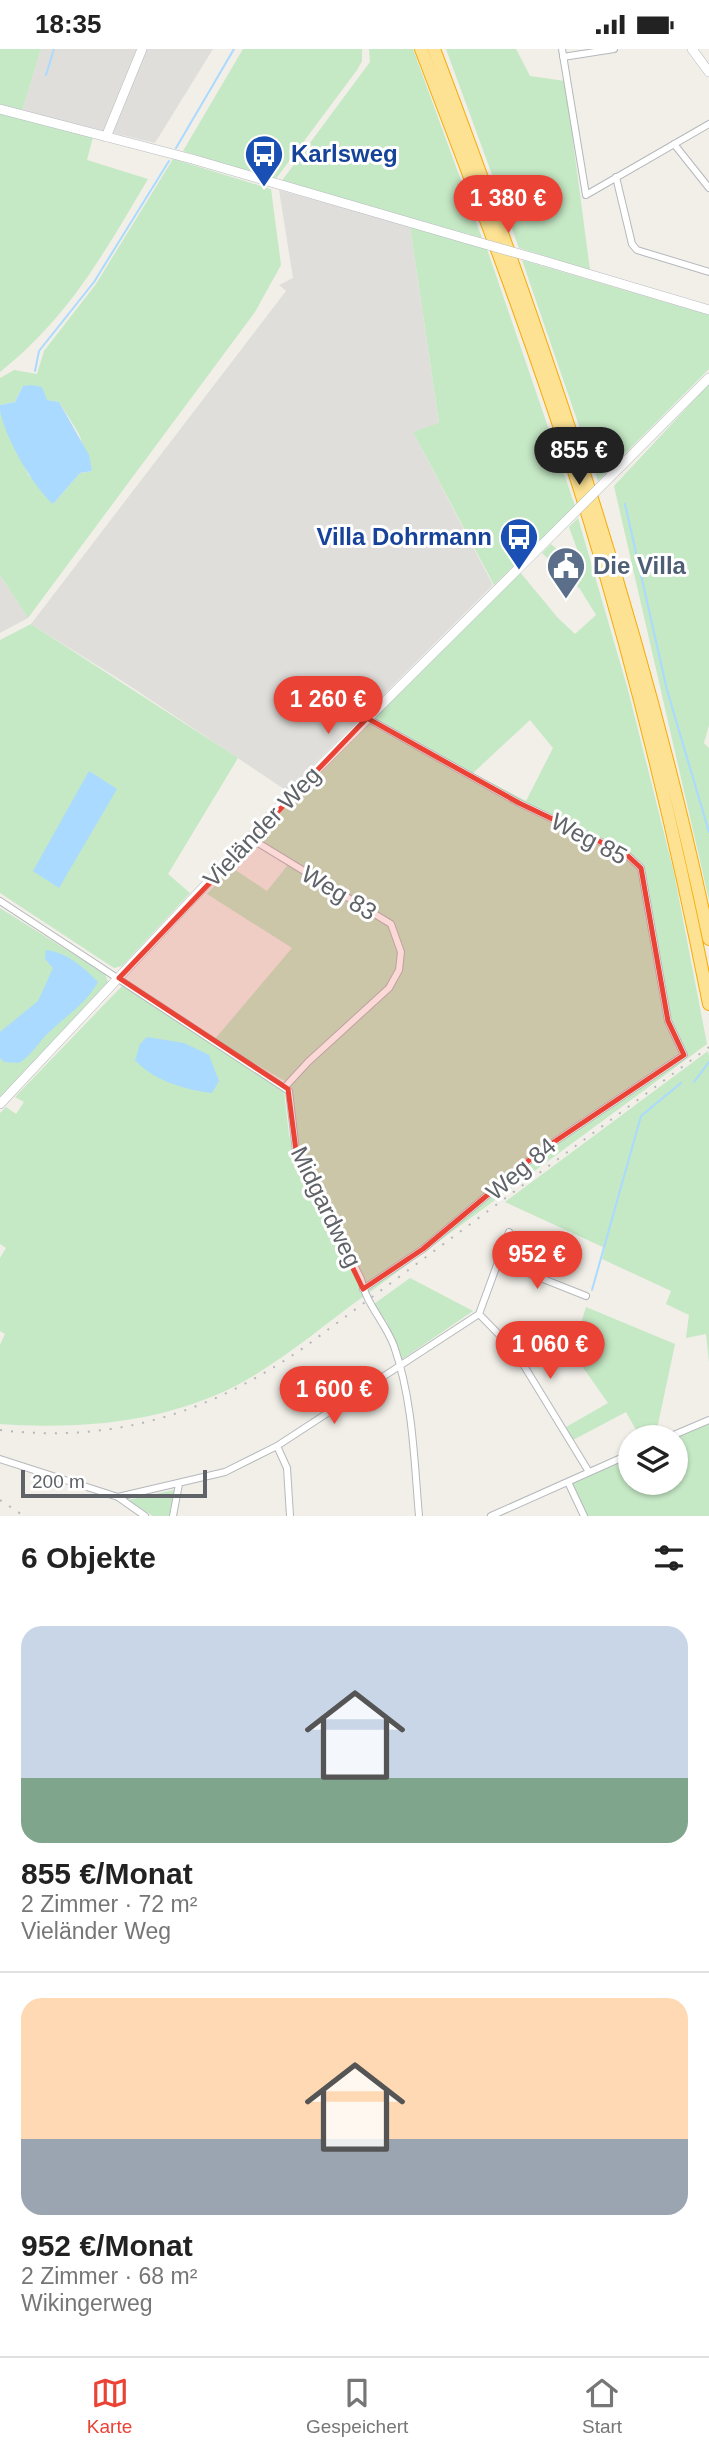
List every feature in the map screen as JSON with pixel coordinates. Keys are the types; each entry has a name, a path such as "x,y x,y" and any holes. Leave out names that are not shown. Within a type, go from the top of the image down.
{"highway":[{"path":"421,49 544,380 590,522 662,791 709,1004"},
{"path":"434,49 554,373 602,524 666,756 709,939"}],"street":[{"path":"106,137 142,49"},
{"path":"562,49 586,195 709,124"},
{"path":"563,57 614,49"},
{"path":"692,49 709,72"},
{"path":"0,109 467,239 709,310"},
{"path":"674,144 709,188"},
{"path":"616,177 632,244 637,250 709,272"},
{"name":"Vieländer Weg","path":"0,1104 250,838 709,378"},
{"name":"Weg 85","path":"367,719 519,803 626,854 641,868 668,1021 684,1055"},
{"name":"Weg 83","path":"250,838 391,924 401,952 399,970 389,988 308,1062 285,1087"},
{"path":"0,901 285,1087"},
{"name":"Weg 84","path":"363,1289 423,1249 539,1152 684,1055"},
{"name":"Midgardweg","path":"285,1087 296,1151 363,1289 384,1324 400,1367 409,1405 419,1516"},
{"path":"118,1497 225,1472 262,1454 479,1314 509,1232"},
{"path":"498,1261 586,1296"},
{"path":"479,1314 515,1351 589,1472"},
{"path":"688,1429 709,1420"},
{"path":"277,1446 287,1468 290,1516"},
{"path":"0,1459 118,1497 145,1516"},
{"path":"496,1515 618,1459"},
{"path":"568,1482 584,1516"},
{"path":"173,1516 179,1484"}],"highlighted area":[{"path":"367,718 519,803 626,854 641,868 668,1021 684,1055 539,1152 423,1249 363,1289 296,1151 288,1089 119,978"}],"shaded area":[{"path":"41,49 213,49 155,143 22,111"},
{"path":"279,190 410,226 439,424 413,432 493,585 287,791 130,686 31,624 286,291 279,285 293,278"},
{"path":"0,575 28,618 0,633"}],"green space":[{"path":"0,49 41,49 22,111 0,105"},
{"path":"243,49 362,49 362,61 357,70 275,180 183,151"},
{"path":"369,49 413,49 482,238 281,182 370,62"},
{"path":"446,49 516,49 530,76 565,81 590,270 519,248"},
{"path":"0,113 93,137 87,160 148,179 100,258 66,306 24,351 0,372"},
{"path":"173,159 271,189 281,265 255,312 28,618 0,575 0,411 28,474 53,504 80,473 92,471 79,434 59,402 47,400 23,386 15,402 0,405 0,378 14,370 37,374 44,351 96,284"},
{"path":"410,226 487,249 575,506 494,585 413,432 439,423"},
{"path":"522,260 709,315 709,369 598,481"},
{"path":"709,384 709,725 704,743 709,748 709,900 614,486"},
{"path":"578,518 628,690 674,873 707,1044 370,1292 300,1151 290,1084 214,1040 292,948 207,894 231,867 267,891 291,861 258,839 298,793 519,571 575,634 596,615 580,589 542,553 551,544 576,566 581,560 569,527","holes":["530,720 553,748 526,801 473,773"]},
{"path":"31,624 238,758 168,874 190,893 122,966 114,968 0,893 0,640"},
{"path":"0,908 105,974 108,982 0,1097"},
{"path":"123,985 284,1091 289,1135 295,1153 364,1296 255,1375 190,1405 137,1418 82,1425 0,1424 0,1345 5,1334 0,1331 0,1258 6,1248 0,1244 0,1113 6,1107 16,1114 24,1102 15,1097"},
{"path":"708,1051 709,1362 706,1334 686,1338 689,1315 666,1304 671,1291 602,1259 605,1248 505,1202"},
{"path":"410,1278 473,1311 401,1360 387,1322 374,1304"},
{"path":"586,1307 675,1344 658,1425 633,1425 626,1412 573,1440 566,1427 608,1403 572,1352"},
{"path":"709,1423 709,1516 586,1516 572,1483 618,1462 618,1495 688,1495 688,1432"},
{"path":"174,1490 169,1516 153,1516 128,1500"}],"water":[{"path":"23,386 42,387 47,400 59,402 89,455 92,471 80,473 53,504 21,461 0,411 0,405 15,402"},
{"path":"89,771 117,789 59,888 33,871"},
{"path":"46,950 68,957 98,982 81,1004 23,1060 19,1063 4,1062 0,1058 0,1032 38,1001 53,968 45,959"},
{"path":"147,1037 184,1043 209,1055 219,1081 212,1093 170,1083 142,1067 135,1060 140,1044"}],"waterway":[{"path":"46,75 54,49"},
{"path":"176,148 234,49"},
{"path":"35,371 39,351 94,282 169,161"},
{"path":"625,504 667,690 709,832"},
{"path":"694,1082 709,1062"},
{"path":"592,1290 641,1116 681,1083"}],"railway":[{"path":"0,1430 43,1433 123,1427 161,1418 235,1389 306,1346 709,1047"},
{"path":"0,1500 24,1516"}],"place":[{"name":"Karlsweg","path":"264,188"},
{"name":"Villa Dohrmann","path":"519,571"},
{"name":"Die Villa","path":"566,600"}]}
